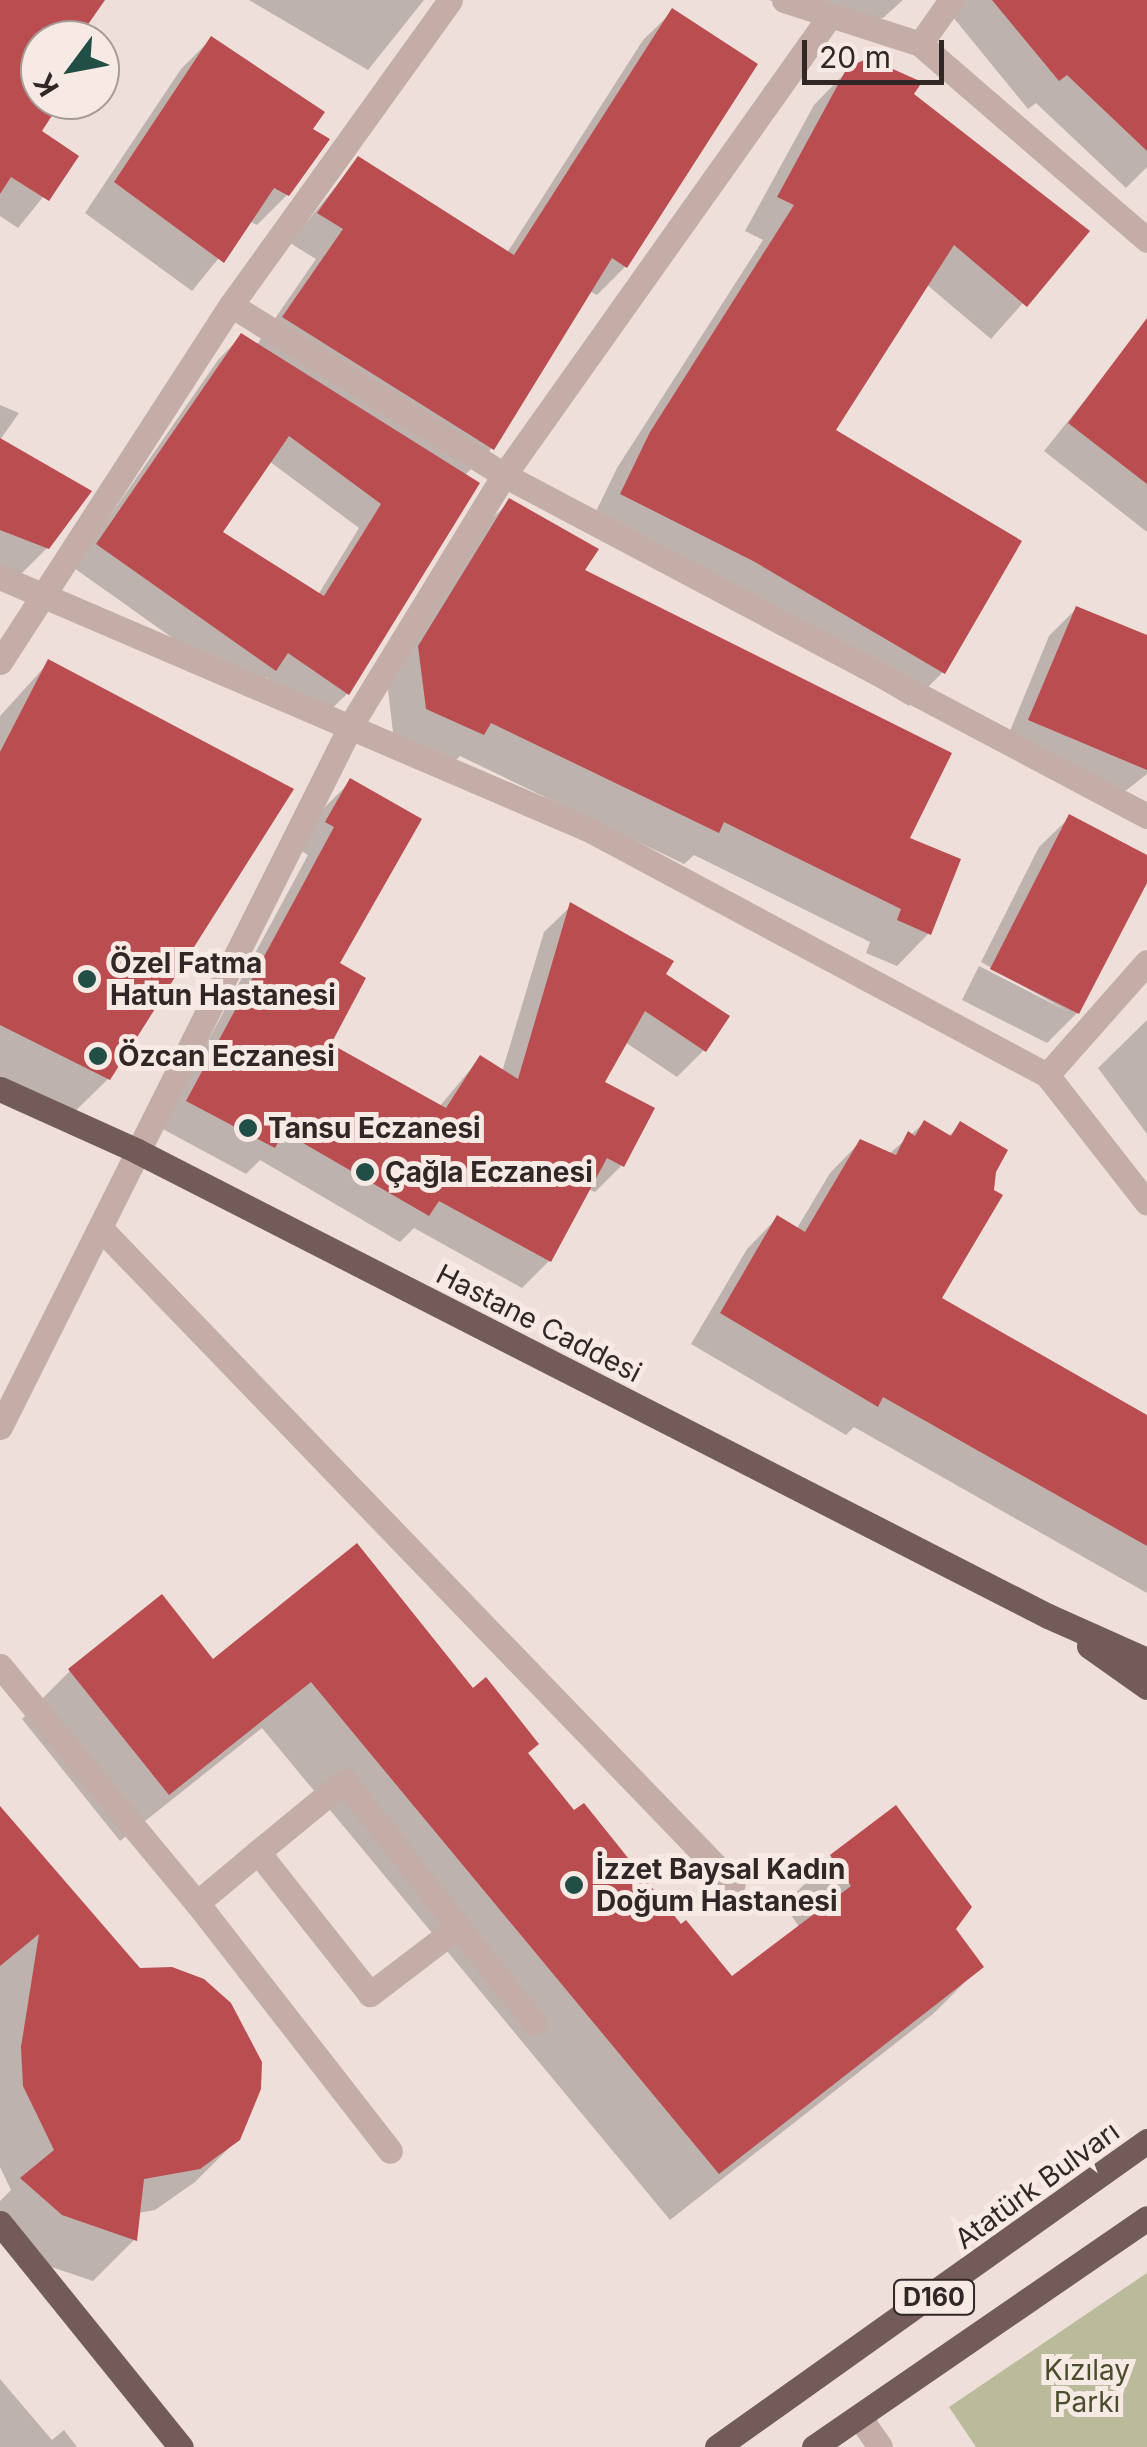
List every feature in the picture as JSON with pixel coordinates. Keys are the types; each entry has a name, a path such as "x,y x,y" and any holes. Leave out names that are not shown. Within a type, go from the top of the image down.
{"main road":[{"name":"Hastane Caddesi","path":"0,1089 137,1151 1048,1616 1147,1660"},
{"name":"Hastane Caddesi","path":"1048,1616 1147,1687"},
{"name":"Atatürk Bulvarı","path":"716,2447 877,2340 1147,2142"},
{"name":"D160","path":"860,2418 1147,2218"},
{"path":"0,2223 181,2447"},
{"path":"814,2447 860,2418"}],"street":[{"path":"0,662 38,594 231,305 450,0"},
{"path":"784,0 828,18 920,44 1147,240"},
{"path":"920,44 951,0"},
{"path":"0,1428 104,1231 137,1151 352,723 504,474 828,18"},
{"path":"231,305 504,474 1147,816"},
{"path":"0,577 352,723 590,830 1047,1074 1147,1203"},
{"path":"1047,1074 1147,962"},
{"path":"104,1231 733,1884"},
{"path":"0,1666 198,1903 390,2151"},
{"path":"198,1903 344,1781 534,2023"},
{"path":"258,1852 370,1994 458,1927"},
{"path":"860,2418 880,2447"}],"green space":[{"name":"Kızılay Parkı","path":"1147,2273 1147,2447 976,2447 949,2407"}],"building":[{"path":"0,0 105,0 91,20 20,20 20,120 49,120 42,131 79,156 49,201 11,177 0,194"},
{"path":"992,0 1147,0 1147,151 1067,75 1059,81"},
{"path":"672,8 758,64 627,268 612,258 494,450 282,317 343,229 317,213 358,156 514,255"},
{"path":"211,36 325,112 313,129 330,139 289,196 274,188 224,263 114,182"},
{"path":"868,58 922,82 914,94 1090,231 1027,307 954,245 836,430 1022,541 945,674 755,562 620,494 650,432 794,205 777,197 847,68"},
{"path":"1147,318 1147,484 1068,423"},
{"path":"241,333 480,483 349,695 288,653 276,671 96,544","holes":["289,436 381,504 324,596 223,532"]},
{"path":"0,438 92,491 49,549 0,530"},
{"path":"509,498 599,549 585,570 952,753 910,838 961,859 931,935 897,920 901,909 724,822 719,833 491,723 484,735 426,709 418,646"},
{"path":"1076,606 1147,635 1147,770 1028,720"},
{"path":"48,659 294,789 110,1080 0,1025 0,752"},
{"path":"350,778 422,819 340,963 366,978 331,1044 446,1108 480,1055 518,1079 570,902 674,961 666,974 730,1016 706,1052 645,1011 605,1082 655,1108 624,1167 607,1158 551,1262 439,1201 429,1216 284,1132 275,1148 186,1101 334,827 325,822"},
{"path":"1069,814 1147,855 1147,883 1079,1014 990,969"},
{"path":"924,1120 951,1136 960,1121 1008,1150 996,1172 994,1190 1003,1195 942,1298 1147,1415 1147,1546 883,1397 878,1407 720,1313 777,1215 805,1232 860,1139 896,1155 908,1131 915,1136"},
{"path":"357,1543 473,1688 486,1677 539,1744 528,1753 574,1810 584,1803 681,1924 686,1920 732,1976 851,1886 830,1855 896,1805 972,1907 956,1929 984,1967 719,2174 311,1682 169,1795 68,1669 162,1594 213,1659"},
{"path":"0,1806 140,1968 172,1967 204,1979 231,2003 262,2062 261,2089 240,2140 200,2169 144,2179 137,2241 62,2215 20,2178 54,2150 23,2086 21,2047 39,1934 0,1966"}],"place":[{"name":"Özel Fatma Hatun Hastanesi","path":"87,979"},
{"name":"Özcan Eczanesi","path":"98,1056"},
{"name":"Tansu Eczanesi","path":"248,1128"},
{"name":"Çağla Eczanesi","path":"365,1172"},
{"name":"İzzet Baysal Kadın Doğum Hastanesi","path":"574,1885"}]}
